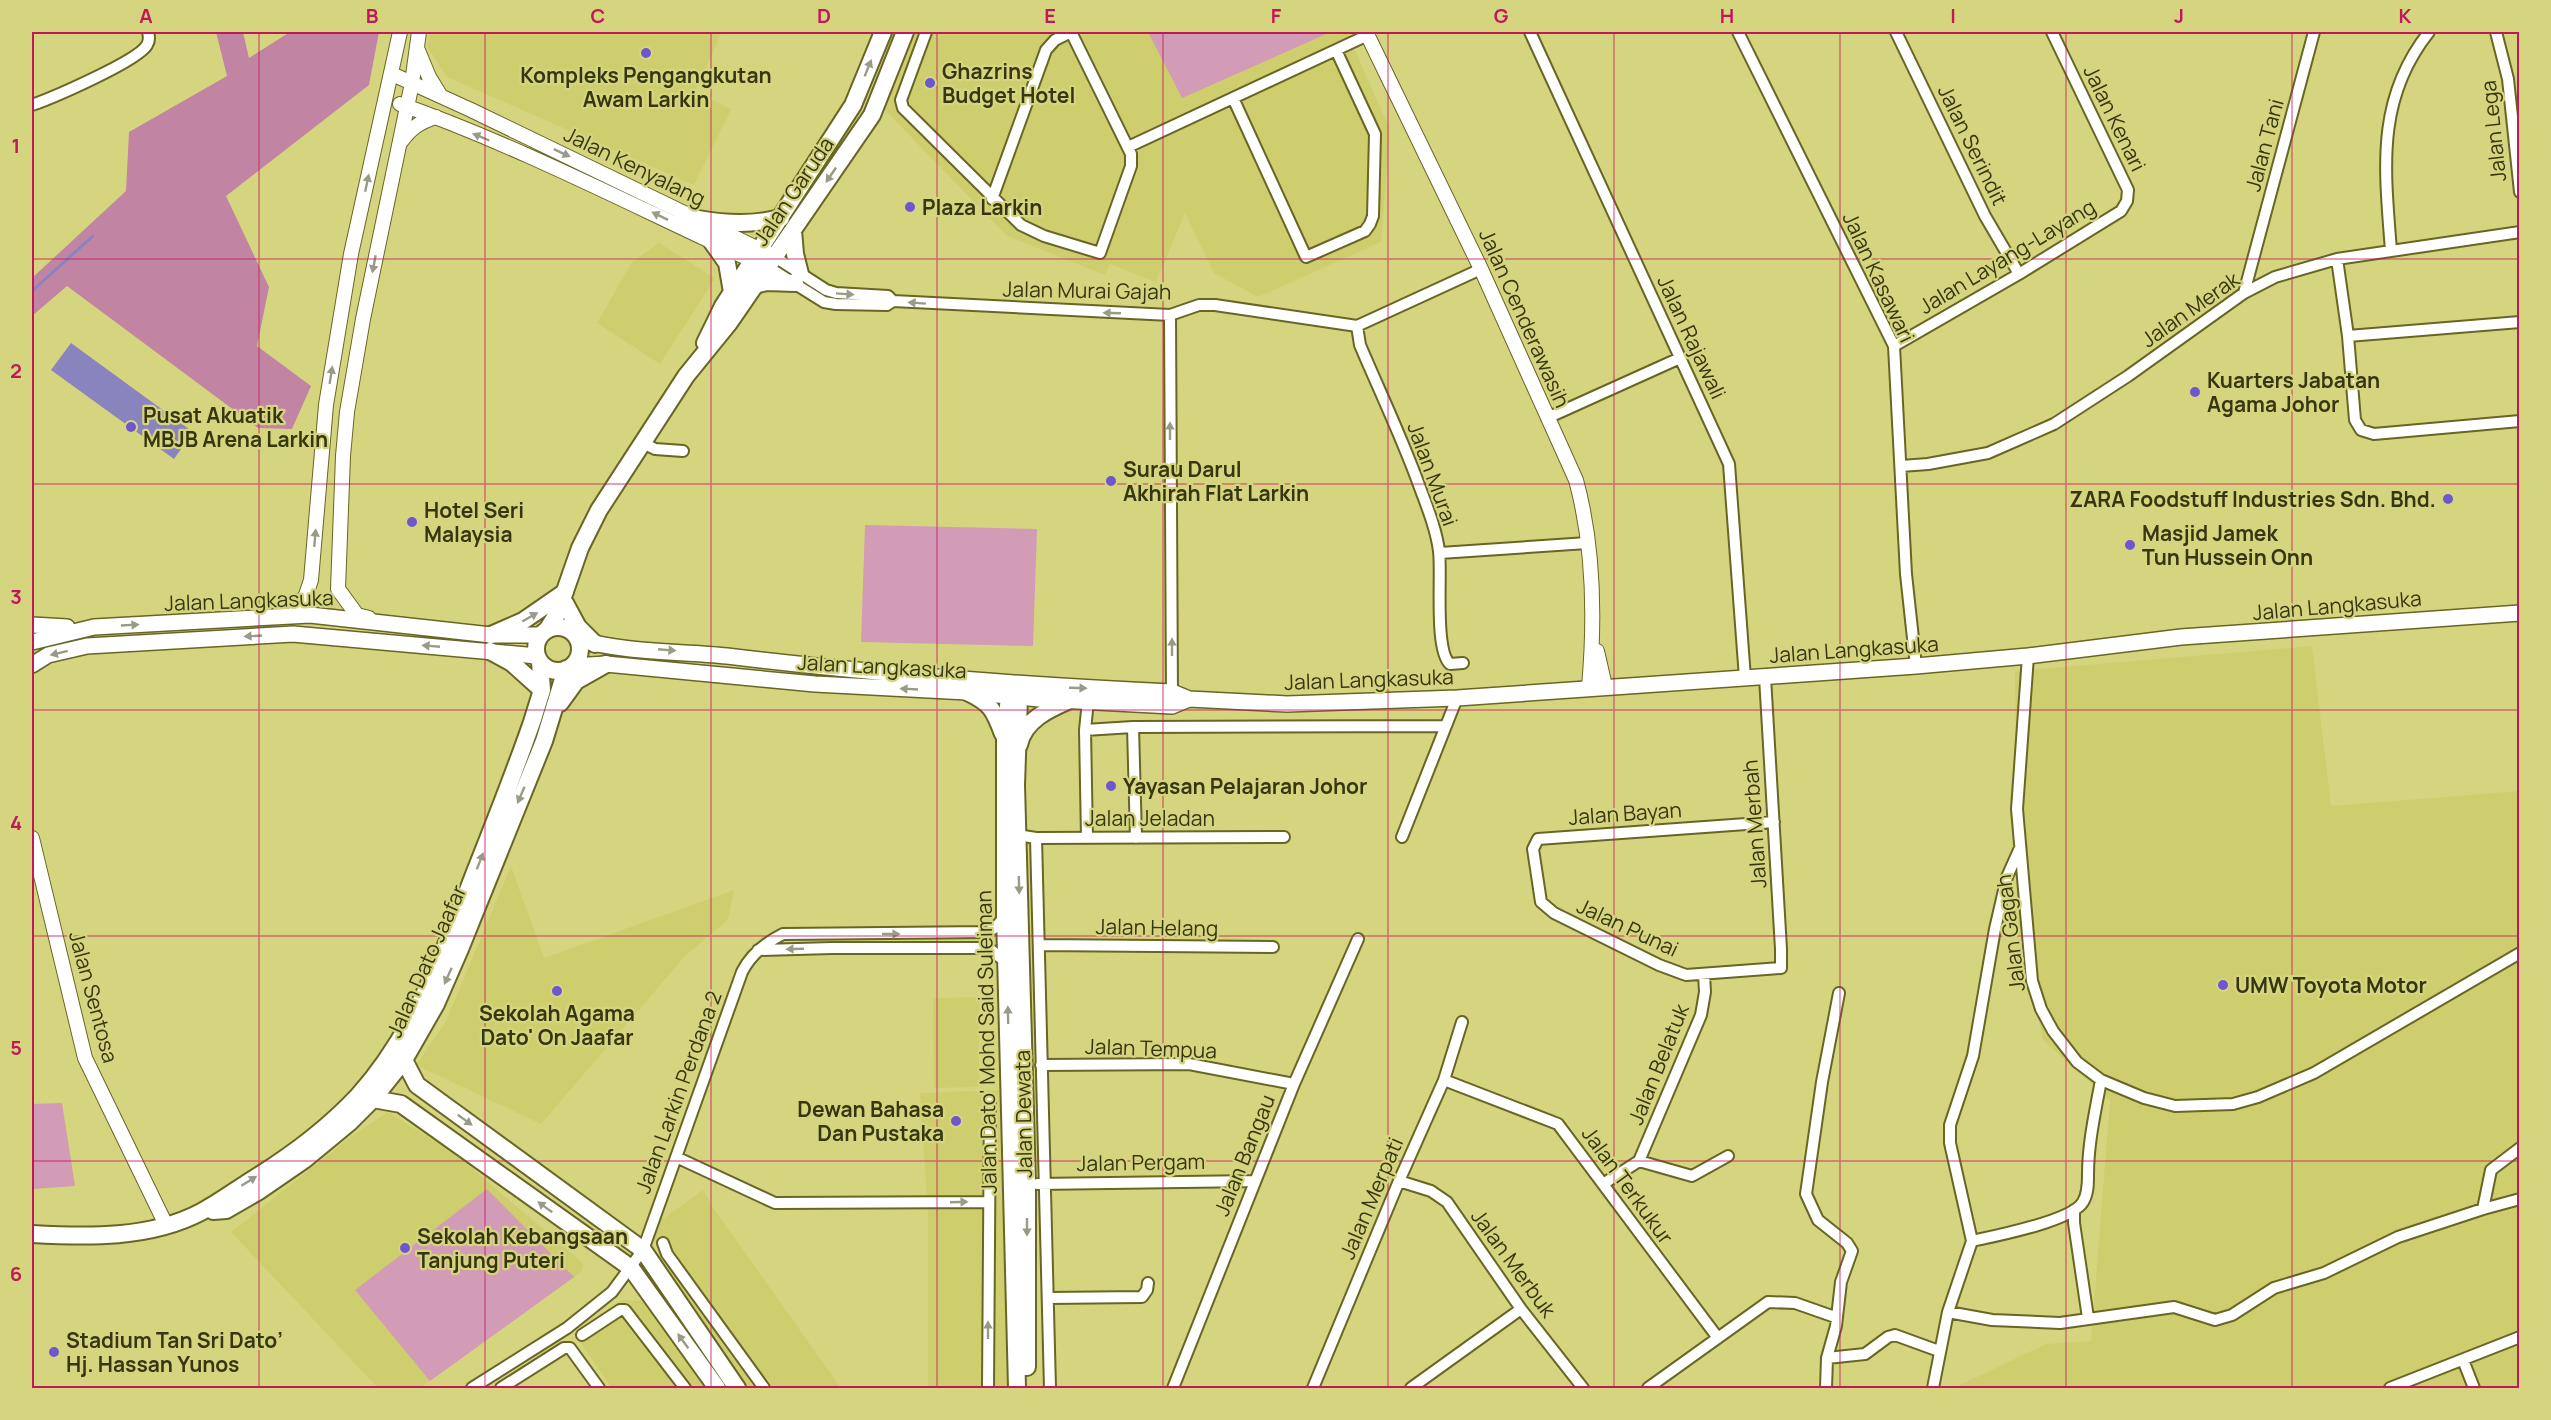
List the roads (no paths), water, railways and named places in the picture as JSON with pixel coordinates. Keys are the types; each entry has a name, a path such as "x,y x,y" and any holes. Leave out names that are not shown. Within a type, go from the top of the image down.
{"main road":[{"name":"Jalan Garuda","path":"787,224 853,105 883,32"},
{"name":"Jalan Garuda","path":"695,363 732,292 764,258 787,224 872,115 905,32"},
{"path":"698,219 726,223 787,224 795,254 798,278 755,285"},
{"path":"712,242 727,263 732,292"},
{"name":"Jalan Garuda","path":"544,633 557,614 566,593 579,548 597,515 695,363 729,323 755,285 764,258"},
{"path":"32,665 48,656 87,646 292,634 490,643 539,659 552,670 569,668 580,653 566,593"},
{"path":"490,643 566,593"},
{"path":"566,593 578,627 595,644"},
{"name":"Jalan Langkasuka","path":"569,668 606,664 815,684 967,692 1014,690 1088,701 1189,699 1287,704 1457,698 1597,686 1916,666 2028,656 2181,637 2520,612"},
{"name":"Jalan Langkasuka","path":"32,642 80,628 293,616 334,617 389,624 490,643 544,633"},
{"path":"32,625 80,628"},
{"path":"539,659 536,649 544,633 561,627 576,636"},
{"name":"Jalan Langkasuka","path":"576,636 595,644 725,656 1014,690 1172,699"},
{"path":"490,643 542,690"},
{"name":"Jalan Dato Jaafar","path":"200,1213 269,1169 335,1119 358,1095 402,1035 447,944 520,757 542,690 539,659"},
{"path":"554,711 576,681 606,664"},
{"name":"Jalan Dato Jaafar","path":"32,1234 104,1235 166,1225 200,1213 226,1210 277,1180 332,1138 373,1099 404,1060 436,1004 554,711 561,680 569,668"},
{"name":"Jalan Dato' Mohd Said Suleiman","path":"1014,690 1005,738 1005,915 1016,1069 1036,1184 1027,1389"},
{"name":"Jalan Dato' Mohd Said Suleiman","path":"1014,690 1017,753 1017,1389"},
{"path":"967,692 986,701 992,708 1005,738"},
{"path":"1017,753 1021,736 1028,726 1050,709 1070,700"},
{"path":"404,1060 417,1086 643,1250 737,1389"},
{"path":"373,1099 401,1104 631,1268 717,1389"}],"street":[{"path":"32,105 104,73 143,50 147,45 148,32"},
{"path":"293,616 306,595 311,580 327,405 351,254 400,32"},
{"path":"926,32 901,100 903,108 992,199 1027,229 1100,253 1131,165 1128,147 1071,32 1055,40 1046,50 992,199"},
{"name":"Jalan Rajawali","path":"1530,32 1729,464 1745,678"},
{"name":"Jalan Kasawari","path":"1738,32 1894,346 1906,574 1916,666"},
{"name":"Jalan Serindit","path":"1896,32 1985,216 2019,274"},
{"name":"Jalan Kenari","path":"2052,32 2128,190"},
{"name":"Jalan Tani","path":"2244,293 2314,32"},
{"path":"2391,251 2385,168 2386,134 2391,107 2408,60 2429,32"},
{"name":"Jalan Lega","path":"2496,32 2508,79 2520,192"},
{"path":"1128,147 1336,50 1367,33"},
{"name":"Jalan Cenderawasih","path":"1367,33 1481,269 1576,480 1584,510 1597,686"},
{"path":"389,624 357,615 338,589 337,579 347,412 412,83 418,39"},
{"path":"418,39 429,77 442,96"},
{"path":"1233,98 1306,257 1365,231 1372,216 1375,134 1336,50"},
{"name":"Jalan Kenyalang","path":"392,75 442,96 698,219 764,258"},
{"path":"882,90 901,100"},
{"name":"Jalan Kenyalang","path":"386,99 436,117 648,210 712,242 764,258"},
{"path":"398,145 410,129 436,117"},
{"name":"Jalan Layang-Layang","path":"1894,346 2019,274 2121,211 2127,201 2128,190"},
{"name":"Jalan Merak","path":"1901,466 1928,464 1988,453 2054,424 2128,376 2244,293 2275,277 2337,259 2520,232"},
{"name":"Jalan Murai Gajah","path":"764,258 798,278 826,290 836,293 888,296 892,302 1170,315 1199,305 1215,305 1357,326"},
{"path":"2337,259 2348,336 2355,420 2361,430 2374,434 2520,421"},
{"path":"2251,268 2265,282"},
{"path":"1357,326 1481,269"},
{"path":"1170,315 1172,699"},
{"path":"2348,336 2520,322"},
{"name":"Jalan Murai","path":"1357,326 1360,345 1430,514 1440,553 1439,594 1443,647 1448,663 1463,663"},
{"path":"1547,418 1680,358"},
{"path":"643,443 655,449 683,451"},
{"path":"1440,553 1587,543"},
{"name":"Jalan Gagah","path":"2028,656 2018,772 2020,847 2032,981 2041,1009 2066,1048 2089,1072 2101,1080 2144,1098 2175,1106 2234,1104 2258,1098 2314,1073 2520,954"},
{"name":"Jalan Merbah","path":"1765,677 1782,968"},
{"path":"1402,837 1457,698"},
{"path":"1087,838 1085,730 1088,701"},
{"path":"1085,730 1133,727 1446,726"},
{"path":"1133,727 1136,838"},
{"name":"Jalan Bayan","path":"1539,896 1533,849 1538,839 1774,822"},
{"name":"Jalan Jeladan","path":"1017,835 1036,838 1284,837"},
{"name":"Jalan Sentosa","path":"32,838 85,1058 166,1225"},
{"name":"Jalan Dewata","path":"1036,838 1041,1065 1036,1184 1048,1298 1050,1389"},
{"path":"1933,1389 1948,1312 1972,1241 1950,1143 1950,1125 1973,1056 1995,929 2007,877 2020,847"},
{"name":"Jalan Punai","path":"1539,896 1545,908 1554,913 1659,965 1686,975 1782,968"},
{"name":"Jalan Larkin Perdana 2","path":"472,1389 567,1328 612,1292 643,1250 742,972 748,959 758,950 770,940 783,934 988,933 1005,915"},
{"name":"Jalan Bangau","path":"1173,1389 1294,1084 1358,939"},
{"name":"Jalan Helang","path":"1040,945 1273,947"},
{"path":"758,950 981,948 991,950 1007,963"},
{"name":"Jalan Belatuk","path":"1639,1161 1701,1015 1705,992 1704,974"},
{"path":"1826,1389 1827,1358 1836,1326 1835,1317 1841,1282 1852,1251 1818,1220 1806,1194 1822,1082 1839,993"},
{"name":"Jalan Merpati","path":"1316,1388 1399,1181 1444,1080 1462,1022"},
{"name":"Jalan Tempua","path":"1041,1065 1189,1064 1294,1084"},
{"name":"Jalan Terkukur","path":"1444,1080 1558,1124 1718,1338"},
{"path":"1972,1241 2038,1226 2074,1210 2083,1203 2088,1190 2088,1146 2101,1080"},
{"path":"987,1389 990,1100"},
{"path":"2483,1209 2491,1170 2520,1148"},
{"path":"1603,1184 1639,1161 1692,1176 1728,1156"},
{"path":"676,1157 775,1203 989,1202"},
{"name":"Jalan Pergam","path":"1036,1184 1255,1181"},
{"name":"Jalan Merbuk","path":"1399,1181 1431,1191 1447,1202 1521,1309 1583,1389"},
{"path":"1948,1312 1992,1320 2060,1323 2174,1307 2215,1320 2232,1315 2274,1288 2324,1273 2398,1238 2520,1199"},
{"path":"2074,1210 2088,1318"},
{"path":"663,1243 667,1254 764,1389"},
{"path":"1048,1298 1142,1297 1147,1290 1148,1283"},
{"path":"1648,1389 1768,1302 1795,1304 1835,1317"},
{"path":"1411,1389 1521,1309"},
{"path":"582,1335 620,1310 625,1310 685,1389"},
{"path":"1827,1358 1864,1354 1895,1335 1939,1351"},
{"path":"2390,1389 2520,1337"},
{"path":"501,1389 564,1348 570,1348 599,1389"},
{"path":"2463,1360 2474,1389"},
{"path":"727,1373 745,1361"}],"waterway":[{"path":"32,291 93,236"}],"place":[{"name":"Kompleks Pengangkutan Awam Larkin","path":"646,53"},
{"name":"Ghazrins Budget Hotel","path":"930,83"},
{"name":"Plaza Larkin","path":"910,207"},
{"name":"Kuarters Jabatan Agama Johor","path":"2195,392"},
{"name":"Pusat Akuatik MBJB Arena Larkin","path":"131,427"},
{"name":"Surau Darul Akhirah Flat Larkin","path":"1111,481"},
{"name":"ZARA Foodstuff Industries Sdn. Bhd.","path":"2448,499"},
{"name":"Hotel Seri Malaysia","path":"412,522"},
{"name":"Masjid Jamek Tun Hussein Onn","path":"2130,545"},
{"name":"Yayasan Pelajaran Johor","path":"1111,786"},
{"name":"UMW Toyota Motor","path":"2223,985"},
{"name":"Sekolah Agama Dato' On Jaafar","path":"557,991"},
{"name":"Dewan Bahasa Dan Pustaka","path":"956,1121"},
{"name":"Sekolah Kebangsaan Tanjung Puteri","path":"405,1248"},
{"name":"Stadium Tan Sri Dato’ Hj. Hassan Yunos","path":"54,1352"}]}
